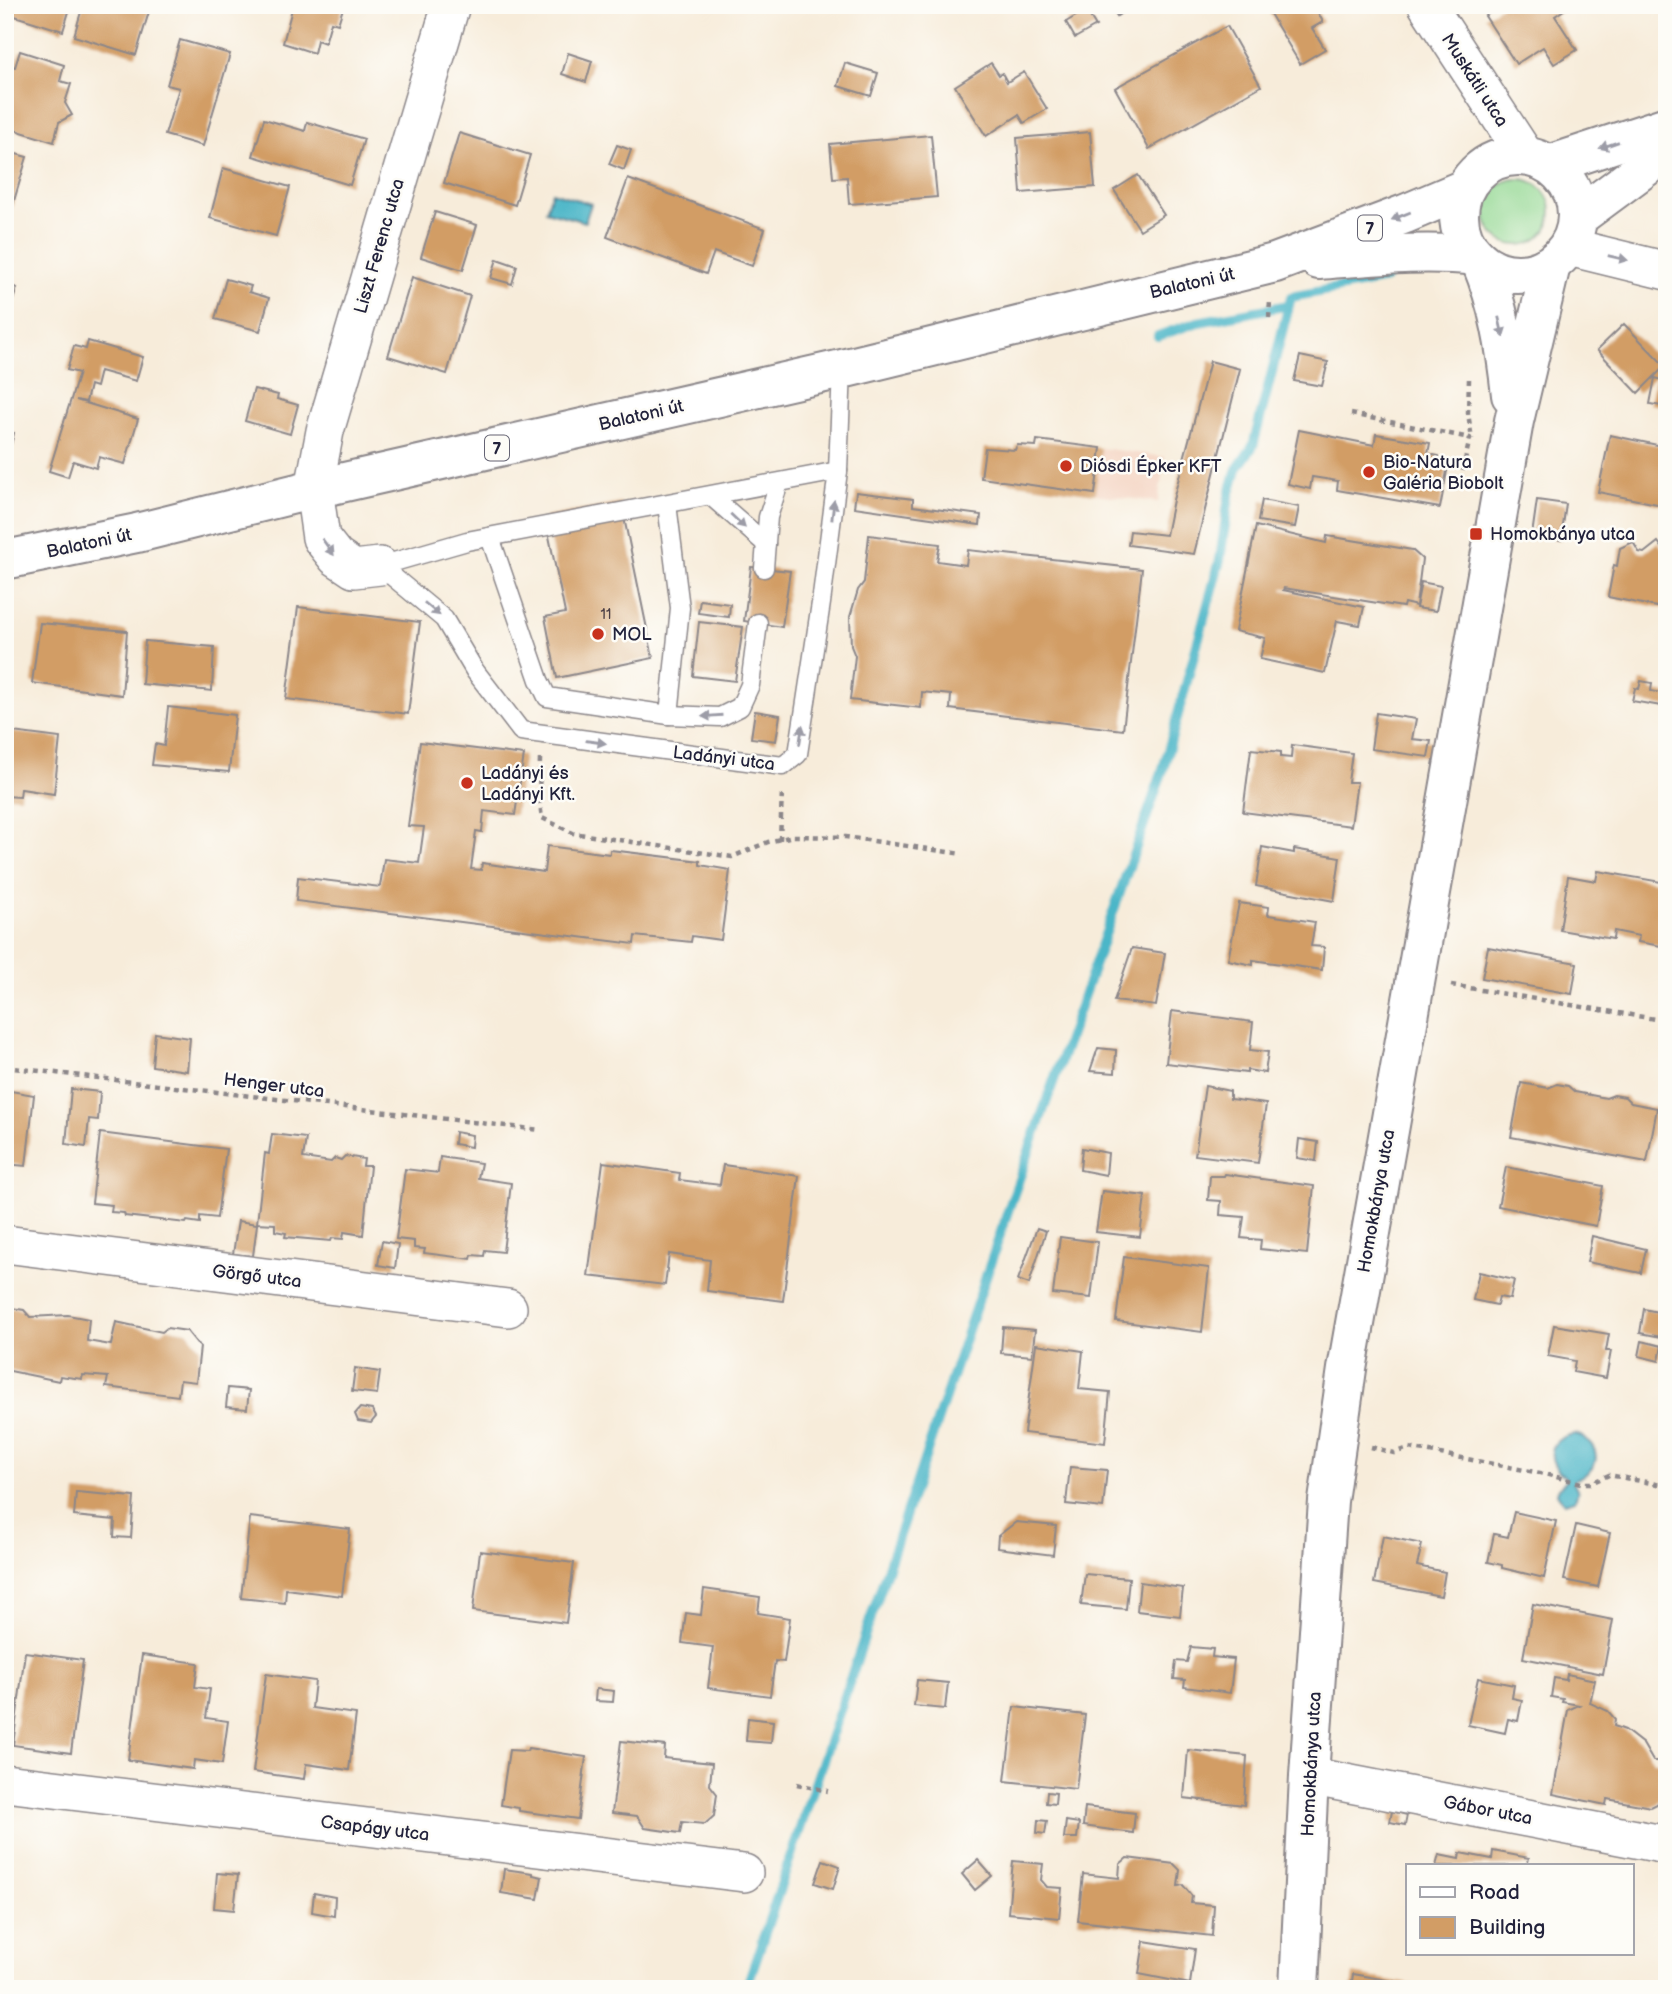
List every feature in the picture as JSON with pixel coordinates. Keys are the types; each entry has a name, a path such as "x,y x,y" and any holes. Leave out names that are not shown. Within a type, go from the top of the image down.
{"main road":[{"name":"7","path":"1464,189 1479,169 1500,157 1538,159 1667,126"},
{"name":"7","path":"1478,259 1493,270 1521,274 1536,272 1667,151"},
{"path":"1538,159 1571,187 1566,243"},
{"name":"Balatoni út","path":"5,560 137,533 314,489 842,369 1275,263 1464,189"},
{"path":"1464,189 1459,207 1463,232 1478,259"},
{"name":"Homokbánya utca","path":"1299,1989 1309,1776 1328,1501 1353,1332 1514,421 1566,243"},
{"name":"Balatoni út","path":"1275,263 1444,252 1478,259"},
{"name":"Homokbánya utca","path":"1478,259 1494,293 1504,338 1514,421"}],"street":[{"name":"Liszt Ferenc utca","path":"380,566 354,569 336,557 321,538 314,489 325,431 451,5"},
{"name":"Muskátli utca","path":"1427,5 1538,159"},
{"path":"1566,243 1667,271"},
{"name":"Görgő utca","path":"5,1244 508,1308"},
{"name":"Gábor utca","path":"1309,1776 1667,1845"},
{"name":"Csapágy utca","path":"5,1783 744,1873"}],"lane":[{"name":"Ladányi utca","path":"380,566 444,619 475,671 521,731 783,766 798,754 821,603 838,471 842,369"},
{"path":"380,566 490,537 838,471"},
{"path":"764,568 768,517 779,483"},
{"path":"711,496 766,544"},
{"path":"667,504 680,608 669,715"},
{"path":"490,537 547,697 669,715 720,717 740,707 750,685 758,623"}],"path":[{"path":"1351,414 1470,438 1459,487"},
{"path":"541,734 539,797 542,818 573,833 732,857 793,836 846,837 962,853"},
{"path":"780,839 783,766"},
{"path":"1416,980 1667,1021"},
{"name":"Henger utca","path":"5,1067 540,1130"},
{"path":"1370,1446 1394,1453 1409,1448 1540,1472 1581,1483 1591,1483 1609,1475 1667,1486"},
{"path":"797,1784 828,1791"}],"shaded area":[{"name":"Diósdi Épker KFT","path":"1101,448 1165,457 1158,502 1095,494"}],"green space":[{"path":"1518,179 1531,182 1541,189 1548,199 1551,212 1548,225 1541,235 1531,242 1518,245 1505,242 1495,235 1488,225 1485,212 1488,199 1495,189 1505,182"}],"water":[{"path":"552,192 591,204 585,222 546,211"},
{"path":"1576,1434 1591,1444 1596,1457 1591,1470 1575,1479 1578,1491 1575,1500 1564,1503 1557,1493 1565,1482 1565,1477 1554,1464 1552,1450 1560,1440"}],"building":[{"path":"5,5 71,5 63,31 5,13"},
{"path":"83,5 151,5 136,55 74,36"},
{"path":"293,5 344,5 338,24 331,22 325,43 317,40 314,53 283,43"},
{"path":"1110,5 1134,5 1117,16"},
{"path":"1300,5 1301,8 1314,5 1323,22 1312,28 1325,49 1300,64 1266,7"},
{"path":"1502,5 1571,5 1555,16 1577,50 1554,64 1543,47 1516,64 1485,16"},
{"path":"1086,10 1096,26 1075,38 1066,22"},
{"path":"1227,26 1261,86 1149,149 1115,88"},
{"path":"180,40 230,54 203,146 165,135 179,88 167,85"},
{"path":"20,51 64,65 60,81 71,84 65,103 72,115 59,122 54,142 5,127 5,64 15,67"},
{"path":"568,53 592,61 586,82 562,74"},
{"path":"845,63 878,73 871,96 838,86"},
{"path":"991,63 1007,82 1024,72 1047,109 1024,123 1019,115 986,136 955,86"},
{"path":"264,119 305,131 307,122 364,139 350,185 253,156"},
{"path":"1090,132 1095,187 1021,193 1017,138"},
{"path":"459,133 530,155 515,205 444,183"},
{"path":"931,135 937,197 849,204 847,177 833,178 830,144"},
{"path":"617,145 631,150 624,170 609,164"},
{"path":"5,151 27,157 8,221 5,220"},
{"path":"223,168 290,187 276,236 210,218"},
{"path":"1138,175 1164,215 1140,230 1114,190"},
{"path":"628,179 765,229 752,266 714,252 706,274 607,237"},
{"path":"435,212 477,225 463,270 421,257"},
{"path":"497,259 517,266 512,284 491,278"},
{"path":"412,277 470,296 447,374 388,356"},
{"path":"226,279 251,286 249,292 269,298 260,331 215,319"},
{"path":"5,284 17,288 6,322 5,322"},
{"path":"1624,324 1665,366 1638,393 1597,350"},
{"path":"88,341 143,357 136,381 100,371 96,387 90,385 86,402 76,400 138,419 125,464 99,457 96,468 73,461 68,477 49,471 79,373 67,370 74,346 86,349"},
{"path":"1300,356 1328,362 1322,386 1294,381"},
{"path":"1210,361 1240,369 1194,554 1128,545 1130,531 1166,535"},
{"path":"1655,378 1667,381 1667,407 1650,404"},
{"path":"254,389 278,395 277,399 298,405 290,434 245,421"},
{"path":"5,430 14,433 9,453 5,452"},
{"name":"Bio-Natura Galéria Biobolt","path":"1299,430 1374,445 1376,434 1430,443 1428,454 1439,456 1438,465 1448,466 1440,508 1337,490 1338,481 1312,477 1310,489 1288,484"},
{"path":"1610,435 1667,447 1667,506 1598,492"},
{"name":"Diósdi Épker KFT","path":"1037,440 1101,448 1095,494 981,478 985,448 1015,450 1017,445 1036,446"},
{"path":"856,492 913,499 913,506 981,515 980,525 854,507"},
{"path":"1262,500 1299,507 1295,527 1258,521"},
{"path":"1537,500 1566,504 1561,540 1532,535"},
{"path":"621,503 653,658 557,678 545,617 565,613 545,517"},
{"path":"1256,526 1326,543 1327,536 1412,550 1422,559 1416,606 1404,603 1403,607 1284,588 1283,590 1364,607 1360,625 1337,621 1325,673 1260,659 1265,638 1235,631"},
{"path":"869,535 940,544 937,561 966,565 968,550 1142,569 1123,730 950,709 951,695 922,692 921,708 850,700 855,656 851,646 850,617 858,590 864,582"},
{"path":"1633,542 1639,552 1644,553 1658,542 1667,554 1667,609 1608,597 1620,548"},
{"path":"751,567 790,571 782,627 744,621"},
{"path":"1421,582 1441,586 1436,611 1416,608"},
{"path":"700,600 730,604 729,617 698,613"},
{"path":"298,607 420,622 408,714 286,699"},
{"path":"699,622 743,627 735,681 693,676"},
{"path":"40,623 127,631 122,695 32,683"},
{"path":"145,641 214,647 212,691 142,684"},
{"path":"1641,681 1652,683 1651,691 1667,694 1667,707 1632,701 1635,688 1639,689"},
{"path":"168,707 235,715 229,772 152,765 155,744 164,746"},
{"path":"755,711 780,715 776,741 751,738"},
{"path":"1376,713 1416,719 1412,739 1431,741 1428,757 1371,749"},
{"path":"5,731 60,738 54,794 21,789 20,797 5,796"},
{"path":"420,742 524,755 515,815 484,811 482,832 476,831 471,869 481,870 482,863 544,872 547,846 610,854 610,850 700,861 700,865 730,870 721,940 692,936 691,942 635,936 634,944 296,901 298,877 380,887 384,859 419,863 424,827 408,826"},
{"path":"1292,745 1352,753 1348,782 1357,782 1351,826 1243,812 1251,749 1281,752 1281,757 1291,758"},
{"path":"1262,847 1340,857 1334,901 1256,886"},
{"path":"1598,871 1667,883 1667,947 1638,942 1639,936 1614,931 1613,939 1560,930 1568,876 1596,881"},
{"path":"1239,903 1269,907 1268,915 1315,922 1311,946 1324,947 1322,970 1253,960 1253,965 1228,960"},
{"path":"1488,947 1577,963 1572,994 1482,978"},
{"path":"1132,948 1165,953 1156,1006 1114,1001"},
{"path":"1172,1011 1253,1022 1250,1050 1268,1052 1265,1073 1166,1063"},
{"path":"155,1033 190,1038 187,1071 152,1066"},
{"path":"1098,1048 1116,1050 1115,1073 1090,1071"},
{"path":"1521,1083 1548,1088 1557,1084 1568,1086 1575,1092 1606,1098 1614,1095 1625,1097 1631,1103 1657,1108 1647,1162 1511,1137"},
{"path":"1205,1086 1230,1091 1230,1099 1266,1104 1258,1163 1195,1155"},
{"path":"71,1089 100,1092 98,1120 89,1119 86,1147 66,1144"},
{"path":"5,1090 34,1095 26,1166 5,1164"},
{"path":"455,1132 472,1135 471,1147 454,1144"},
{"path":"100,1133 226,1149 217,1218 200,1216 200,1223 186,1223 125,1216 124,1213 111,1212 112,1205 92,1203"},
{"path":"272,1134 306,1138 303,1158 331,1162 335,1158 341,1160 345,1156 364,1159 363,1166 370,1166 363,1235 344,1232 343,1239 332,1238 331,1241 285,1237 286,1233 275,1231 275,1224 257,1223 265,1153 269,1154"},
{"path":"1299,1139 1318,1142 1316,1161 1297,1158"},
{"path":"1082,1148 1108,1153 1106,1175 1080,1170"},
{"path":"440,1157 481,1163 478,1178 511,1183 503,1252 485,1250 484,1256 472,1255 471,1259 424,1253 425,1249 414,1248 414,1241 396,1239 405,1169 438,1173"},
{"path":"603,1162 680,1173 679,1180 720,1185 723,1165 799,1176 783,1301 707,1291 710,1260 669,1254 665,1285 588,1276"},
{"path":"1506,1167 1603,1186 1596,1226 1498,1206"},
{"path":"1225,1174 1314,1186 1307,1254 1260,1249 1261,1240 1241,1238 1244,1217 1220,1215 1221,1201 1208,1200 1210,1176"},
{"path":"1102,1191 1145,1196 1140,1237 1096,1232"},
{"path":"238,1221 257,1224 253,1256 233,1254"},
{"path":"1037,1228 1046,1231 1029,1284 1018,1280"},
{"path":"1592,1236 1646,1249 1641,1273 1587,1262"},
{"path":"1060,1237 1098,1242 1091,1298 1053,1294"},
{"path":"382,1241 398,1244 395,1268 378,1265"},
{"path":"1124,1257 1209,1268 1202,1332 1116,1321"},
{"path":"1479,1272 1514,1280 1510,1299 1499,1297 1497,1305 1473,1300"},
{"path":"5,1307 24,1310 30,1317 68,1315 89,1319 87,1341 111,1345 116,1322 162,1332 167,1328 187,1331 200,1347 196,1382 180,1380 178,1396 106,1387 108,1377 83,1375 82,1379 60,1376 59,1381 5,1370"},
{"path":"1644,1309 1667,1314 1667,1338 1640,1333"},
{"path":"1554,1325 1609,1334 1606,1351 1611,1351 1606,1378 1573,1372 1575,1361 1548,1356"},
{"path":"1003,1327 1035,1330 1032,1356 1001,1353"},
{"path":"1642,1341 1662,1346 1659,1361 1639,1356"},
{"path":"1036,1344 1083,1351 1079,1389 1110,1392 1105,1443 1024,1433"},
{"path":"355,1368 380,1372 377,1394 352,1391"},
{"path":"228,1388 249,1390 247,1409 226,1407"},
{"path":"360,1408 372,1410 376,1417 371,1423 358,1421 355,1414"},
{"path":"1070,1467 1107,1470 1103,1508 1066,1504"},
{"path":"76,1492 134,1497 131,1538 114,1537 115,1520 74,1516"},
{"path":"1514,1512 1556,1521 1544,1578 1488,1562 1494,1534 1508,1537"},
{"path":"250,1517 350,1529 342,1596 286,1589 285,1603 241,1598"},
{"path":"1016,1522 1056,1526 1053,1555 997,1548 998,1536"},
{"path":"1576,1525 1610,1533 1598,1587 1564,1580"},
{"path":"1383,1536 1422,1544 1417,1566 1445,1572 1441,1596 1374,1583"},
{"path":"480,1551 574,1563 566,1623 473,1611"},
{"path":"1085,1574 1129,1578 1126,1609 1081,1605"},
{"path":"1140,1582 1183,1588 1180,1616 1137,1611"},
{"path":"704,1589 760,1597 758,1613 790,1618 784,1662 775,1661 770,1696 708,1688 713,1647 682,1643 686,1613 701,1615"},
{"path":"1533,1604 1613,1620 1603,1674 1523,1658"},
{"path":"1191,1647 1213,1649 1212,1657 1234,1659 1230,1693 1184,1687 1185,1680 1174,1679 1176,1661 1187,1662"},
{"path":"25,1652 83,1660 71,1753 13,1745"},
{"path":"142,1655 198,1663 195,1687 210,1689 206,1718 228,1721 222,1764 194,1760 193,1769 128,1760"},
{"path":"266,1674 315,1681 312,1708 356,1714 349,1770 306,1764 304,1779 253,1772"},
{"path":"1567,1674 1595,1680 1590,1703 1608,1711 1615,1719 1614,1726 1625,1730 1643,1744 1653,1761 1662,1761 1667,1771 1667,1789 1657,1804 1651,1807 1607,1799 1606,1805 1553,1794 1568,1710 1579,1705 1551,1697 1554,1678 1566,1680"},
{"path":"1478,1678 1514,1685 1512,1698 1522,1700 1518,1721 1508,1719 1505,1733 1468,1725"},
{"path":"917,1680 948,1683 945,1709 914,1706"},
{"path":"596,1689 614,1691 613,1702 595,1701"},
{"path":"1014,1707 1085,1715 1076,1789 1005,1781"},
{"path":"748,1718 773,1721 771,1743 746,1741"},
{"path":"621,1741 665,1746 664,1758 712,1763 710,1785 717,1794 714,1816 705,1824 682,1822 680,1833 645,1828 637,1816 612,1813"},
{"path":"528,1748 586,1757 578,1819 519,1811 519,1808 501,1805 509,1750 527,1751"},
{"path":"1188,1750 1247,1756 1244,1805 1184,1798"},
{"path":"1047,1792 1056,1793 1055,1804 1046,1803"},
{"path":"1085,1807 1135,1813 1133,1833 1083,1826"},
{"path":"1392,1811 1407,1815 1405,1825 1390,1822"},
{"path":"1038,1820 1047,1821 1045,1834 1037,1833"},
{"path":"1066,1821 1079,1823 1077,1838 1064,1838"},
{"path":"1493,1851 1529,1858 1528,1864 1437,1864 1439,1855 1459,1859 1460,1853 1492,1859"},
{"path":"1127,1858 1174,1864 1180,1870 1178,1886 1183,1885 1192,1896 1191,1903 1214,1905 1212,1936 1078,1921 1083,1874 1119,1878 1120,1864"},
{"path":"823,1860 840,1866 833,1889 815,1883"},
{"path":"978,1860 992,1876 975,1890 962,1874"},
{"path":"1013,1861 1043,1864 1041,1880 1047,1887 1062,1888 1059,1918 1008,1913"},
{"path":"504,1869 542,1877 538,1899 501,1893"},
{"path":"217,1873 238,1875 234,1910 214,1908"},
{"path":"314,1893 335,1897 334,1916 312,1912"},
{"path":"1144,1941 1195,1949 1190,1984 1139,1974"},
{"path":"1353,1974 1426,1987 1426,1989 1351,1989"}],"waterway":[{"path":"746,1989 1010,1205 1162,773 1220,560 1229,496 1237,469 1253,446 1291,297 1385,279"},
{"path":"1158,336 1198,322 1289,305"}],"place":[{"name":"Diósdi Épker KFT","path":"1066,466"},
{"name":"Bio-Natura Galéria Biobolt","path":"1369,472"},
{"name":"Homokbánya utca","path":"1476,534"},
{"name":"MOL","path":"598,634"},
{"name":"Ladányi és Ladányi Kft.","path":"467,783"}]}
